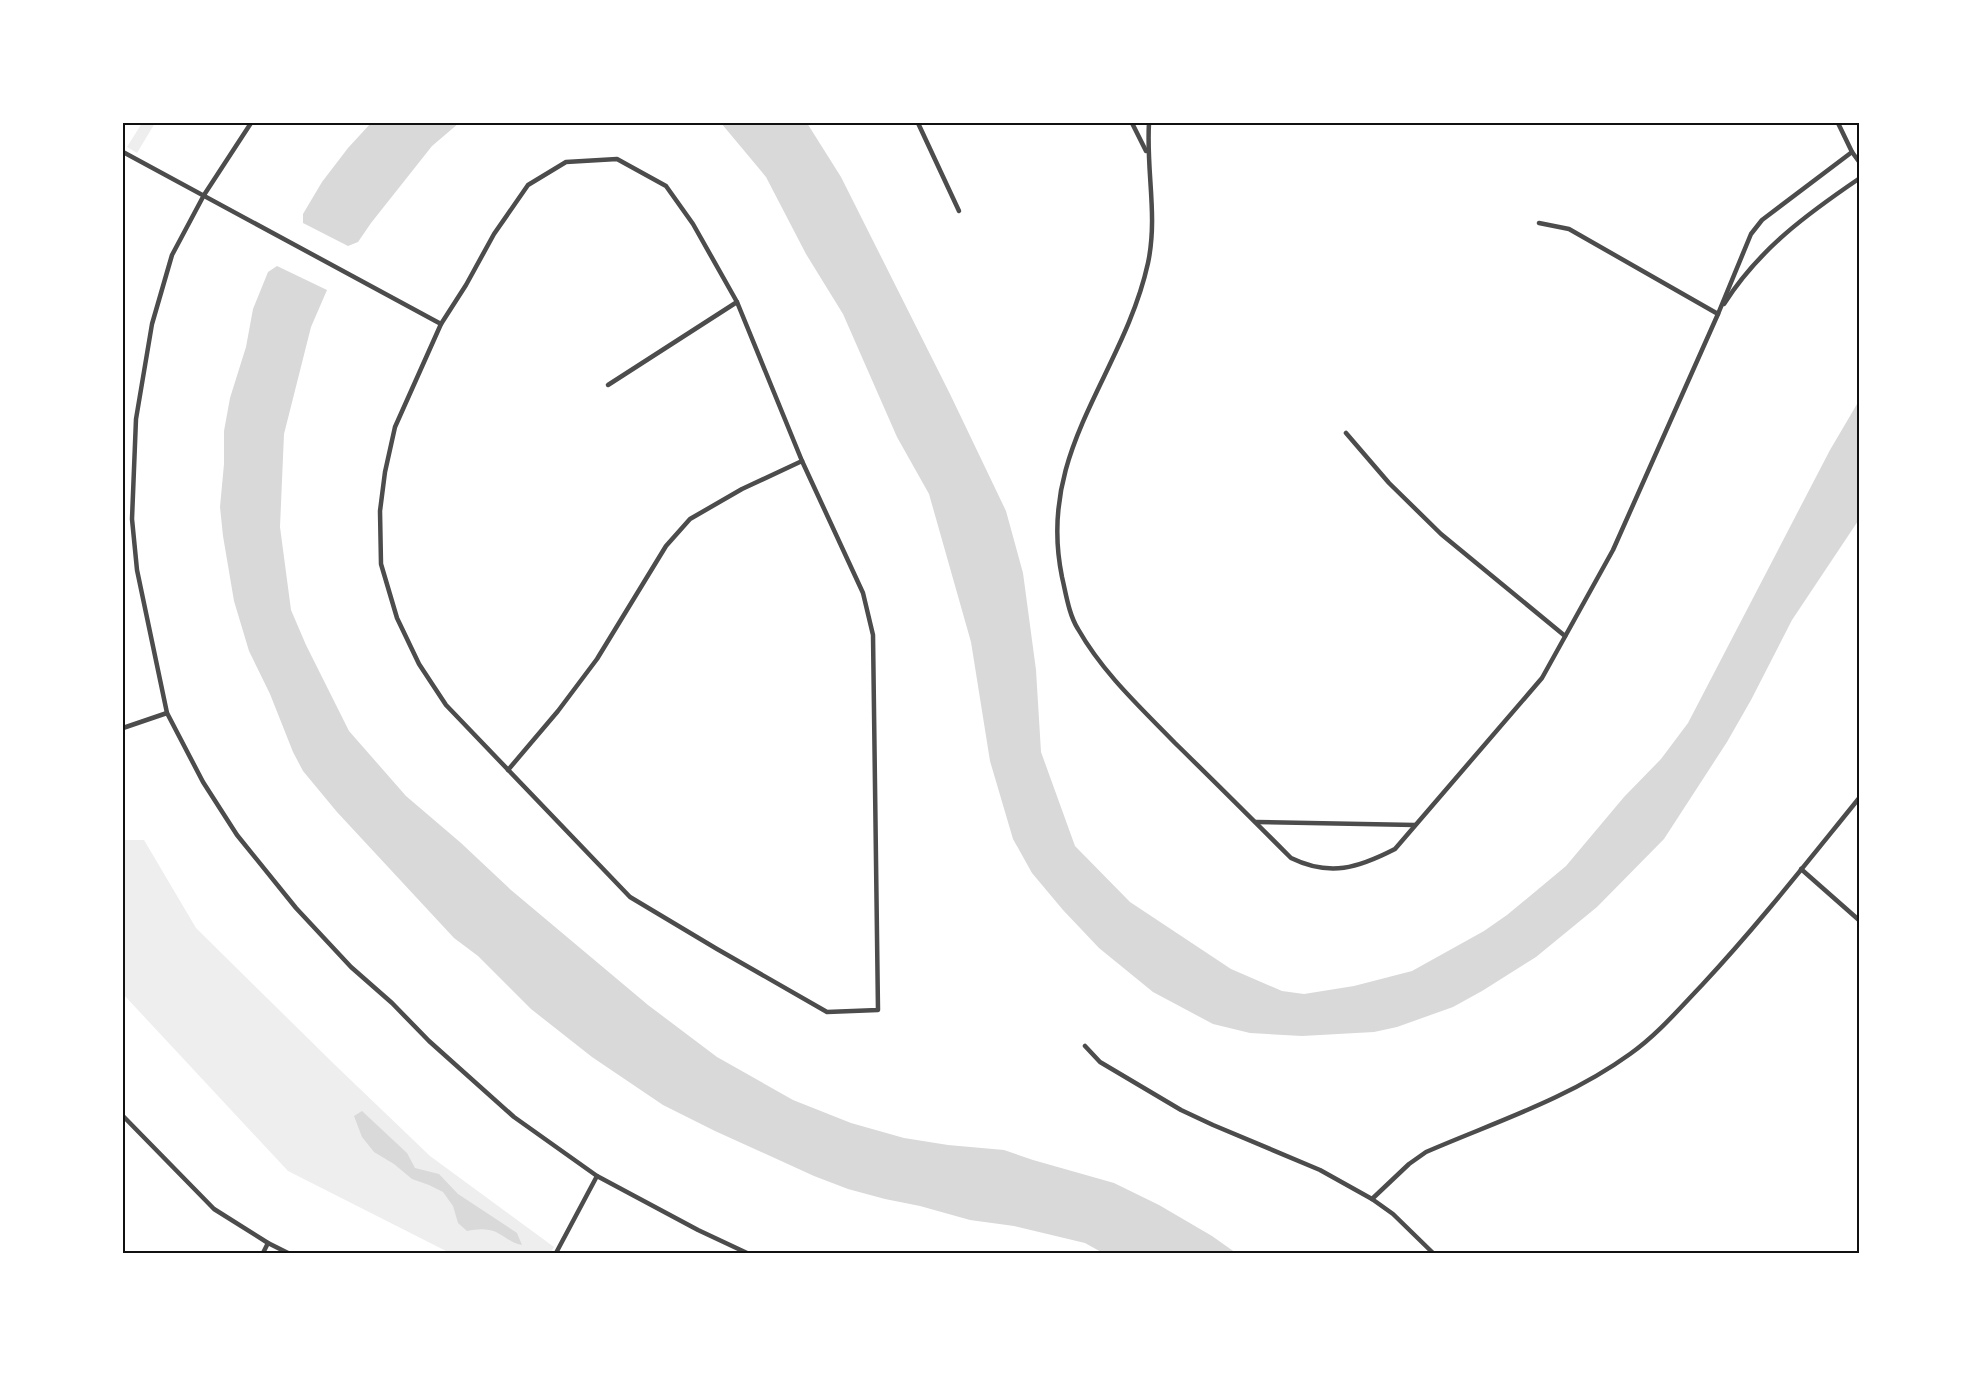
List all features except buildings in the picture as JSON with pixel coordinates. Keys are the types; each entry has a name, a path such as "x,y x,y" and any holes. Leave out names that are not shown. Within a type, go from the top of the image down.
{"street":[{"path":"251,123 204,195 172,255 152,324 136,419 132,519 137,570 167,712 203,782 237,836 311,925 351,968 392,1003 429,1041 514,1117 597,1176 698,1230 747,1253"},
{"path":"918,123 959,211"},
{"path":"1132,123 1147,153"},
{"path":"1149,123 1147,153 1152,237 1148,263 1139,296 1080,427 1064,470 1059,494 1057,528 1059,561 1065,593 1076,627 1124,692 1291,858 1326,870 1351,867 1373,860 1395,849 1542,678 1613,550 1718,314 1750,234 1762,220 1852,153"},
{"path":"1838,123 1852,153 1860,163"},
{"path":"123,152 441,324"},
{"path":"617,159 666,186 693,224 737,303 802,461 863,593 873,635 878,1010 827,1012 717,950 630,897 446,705 419,664 397,618 381,564 380,511 395,427 441,324 494,234 528,185 567,162 617,159"},
{"path":"1718,314 1739,281 1767,249 1821,204 1860,178"},
{"path":"1539,223 1569,229 1718,314"},
{"path":"608,385 737,303"},
{"path":"1346,434 1389,483 1441,534 1565,636"},
{"path":"508,770 558,711 597,659 666,546 690,519 742,489 802,461"},
{"path":"123,728 167,712"},
{"path":"1372,1199 1409,1164 1426,1152 1558,1097 1602,1073 1632,1053 1664,1025 1739,945 1860,797"},
{"path":"1255,822 1415,825"},
{"path":"1802,869 1860,921"},
{"path":"1085,1046 1100,1062 1181,1110 1312,1166 1372,1199 1393,1214 1433,1253"},
{"path":"123,1116 213,1209 288,1253"},
{"path":"556,1253 597,1176"},
{"path":"263,1253 268,1243"}],"shaded area":[{"path":"142,123 155,123 137,153 127,147"},
{"path":"371,123 459,123 432,146 358,242 348,246 303,223 303,214 322,182"},
{"path":"721,123 807,123 841,177 950,394 1006,511 1023,573 1036,670 1041,752 1075,846 1130,902 1231,969 1282,991 1304,994 1354,986 1412,971 1484,931 1566,866 1624,797 1661,759 1688,723 1830,450 1860,399 1860,518 1792,620 1727,742 1664,839 1597,907 1536,957 1453,1007 1397,1027 1374,1032 1302,1036 1250,1033 1213,1024 1153,992 1099,948 1032,873 1013,839 990,761 971,642 929,494 897,437 843,314 806,254 766,177"},
{"path":"277,266 327,290 311,327 284,434 280,527 291,610 349,731 406,796 511,890 648,1005 717,1057 793,1100 851,1123 904,1138 1004,1150 1114,1183 1159,1205 1236,1253 1103,1253 1085,1243 1014,1226 970,1220 885,1199 848,1189 814,1176 663,1105 592,1057 531,1009 478,956 454,938 337,812 303,771 249,651 234,601 220,507 224,431 230,398 246,347 253,309 268,272"},
{"path":"123,840 144,840 196,928 430,1156 554,1247 550,1253 450,1253 288,1171 123,994"},
{"path":"362,1111 407,1153 415,1168 439,1174 458,1194 517,1233 522,1245 493,1231 482,1229 467,1231 458,1223 453,1206 443,1192 412,1179 394,1164 374,1152 362,1137 354,1116"}]}
